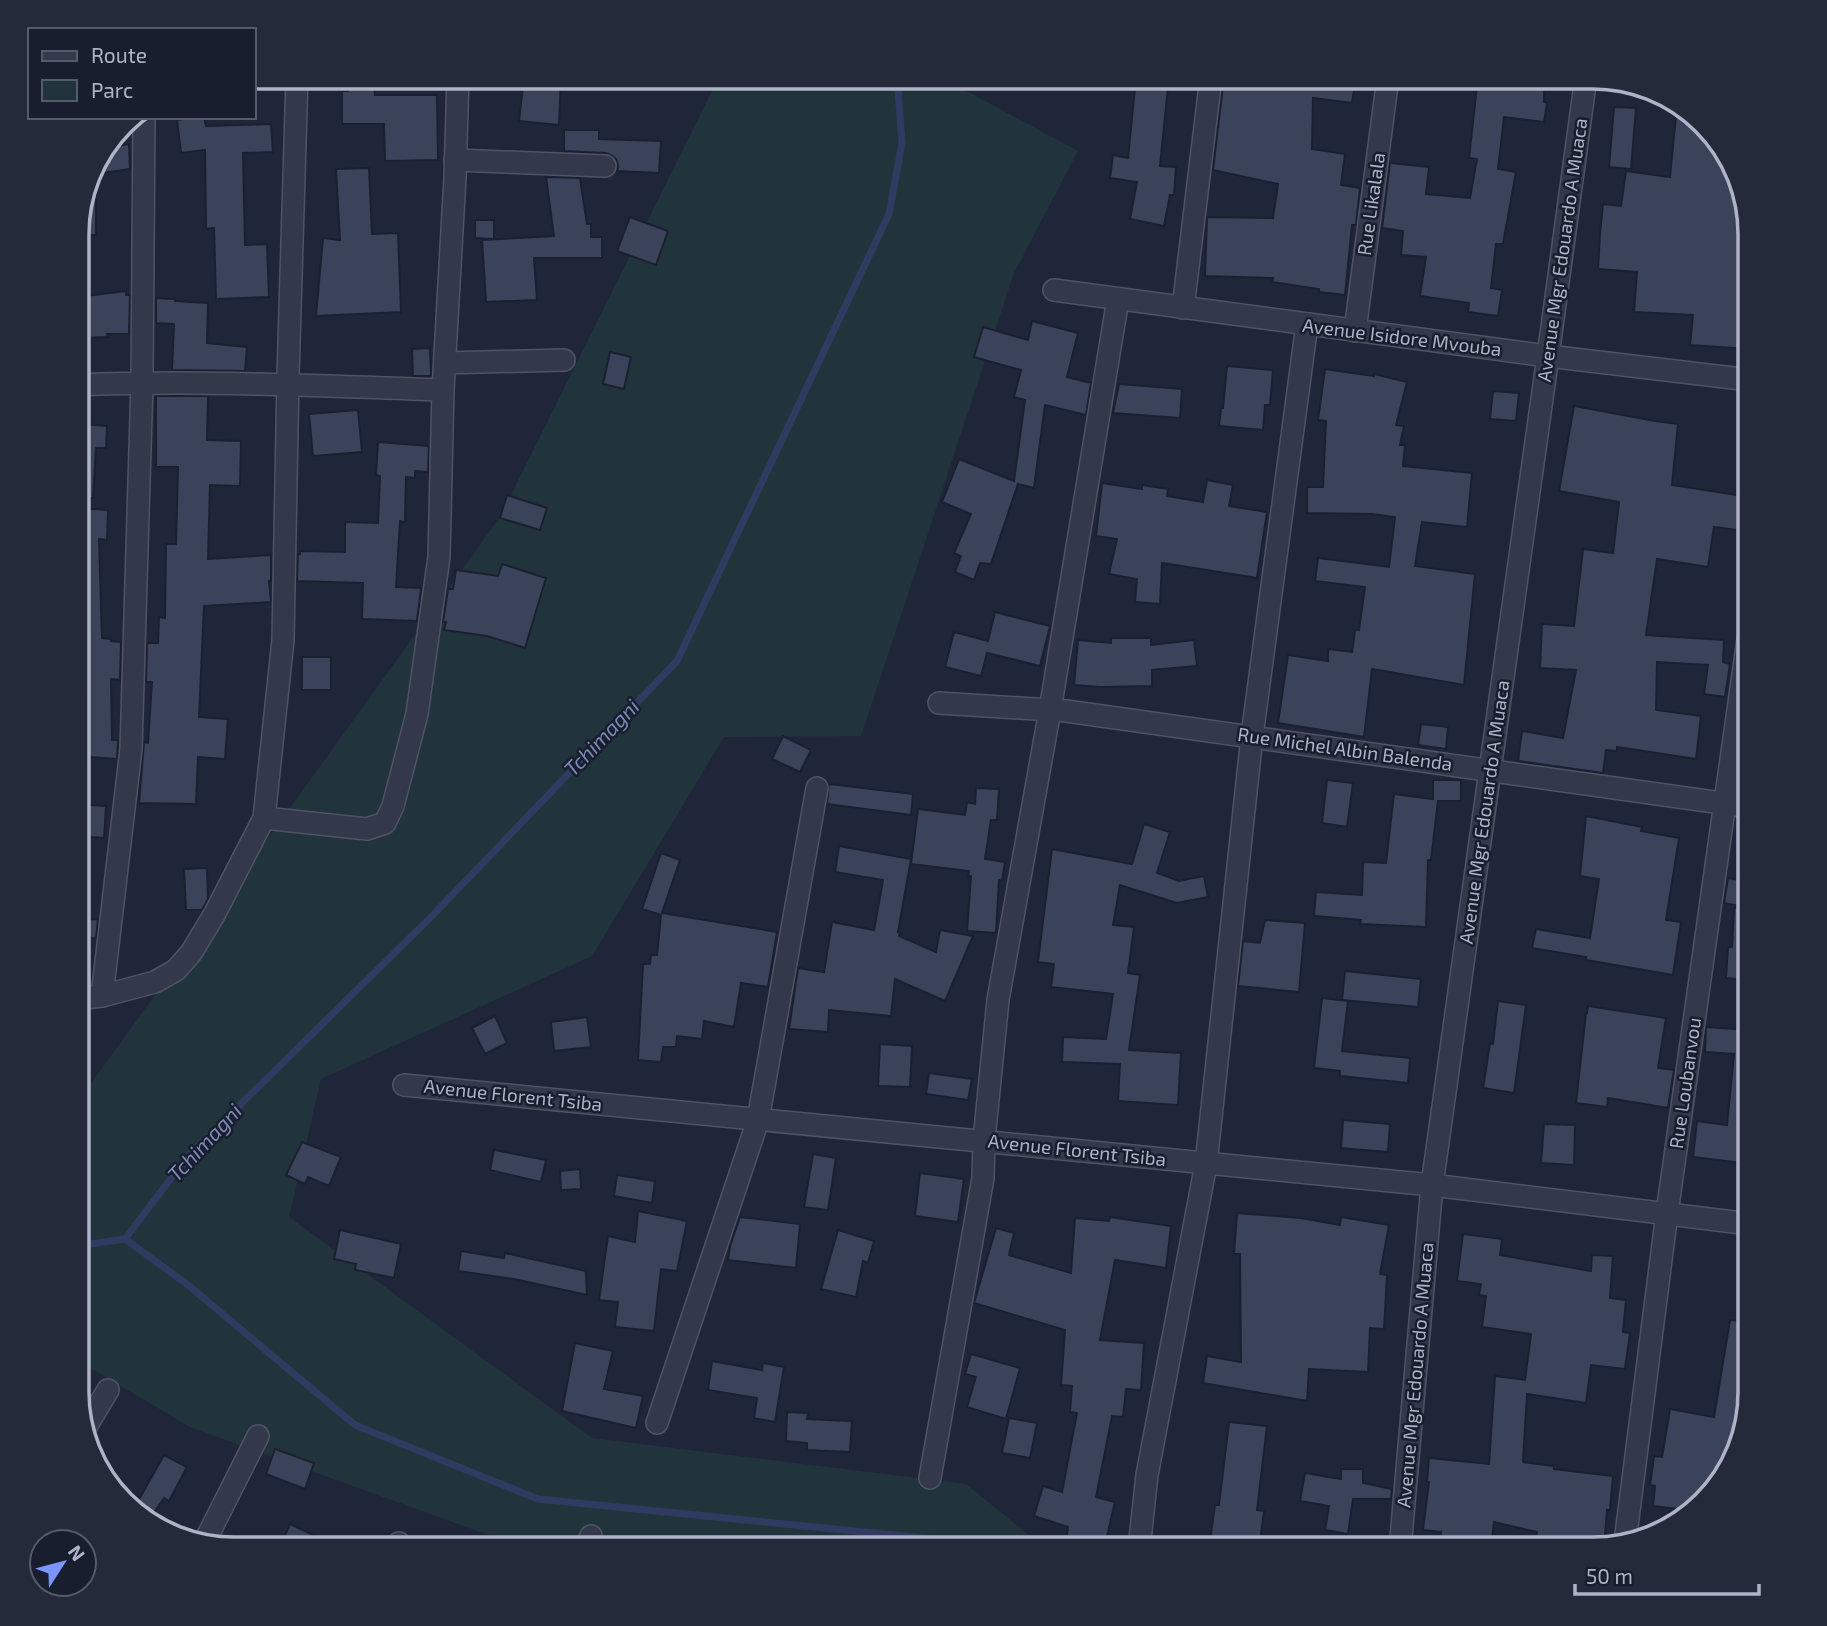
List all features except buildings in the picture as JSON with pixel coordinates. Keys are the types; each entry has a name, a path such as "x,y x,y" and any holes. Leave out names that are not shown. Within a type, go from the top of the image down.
{"street":[{"path":"1183,307 1209,89"},
{"name":"Rue Likalala","path":"1355,331 1386,89"},
{"name":"Avenue Mgr Edouardo A Muaca","path":"1401,1537 1432,1185 1584,89"},
{"path":"90,997 155,982 176,970 191,953 214,915 264,818 283,640 298,90"},
{"path":"264,818 367,829 385,823 393,806 417,714 439,557 443,390 457,90"},
{"path":"102,996 131,749 142,382 144,121"},
{"path":"455,160 605,166"},
{"name":"Avenue Isidore Mvouba","path":"1054,290 1737,378"},
{"path":"930,1478 983,1178 998,1000 1050,710 1118,299"},
{"path":"1140,1537 1147,1475 1206,1164 1252,736 1307,324"},
{"path":"445,363 564,360"},
{"path":"90,384 142,382 288,384 443,390"},
{"name":"Rue Michel Albin Balenda","path":"939,703 1066,711 1737,805"},
{"name":"Rue Loubanvou","path":"1626,1533 1667,1213 1737,711"},
{"path":"657,1423 758,1120 817,788"},
{"name":"Avenue Florent Tsiba","path":"404,1084 1432,1185 1738,1222"},
{"path":"92,1417 108,1390"},
{"path":"208,1534 258,1436"}],"green space":[{"path":"963,89 1078,151 1014,273 861,736 724,737 592,956 321,1079 289,1217 592,1438 966,1484 1031,1537 494,1537 190,1427 90,1368 90,1085 500,517 713,90"}],"waterway":[{"name":"Tchimagni","path":"90,1244 125,1239 188,1156 429,919 677,661 889,214 902,143 898,90"},
{"path":"125,1239 188,1285 355,1425 538,1499 913,1537"}]}
